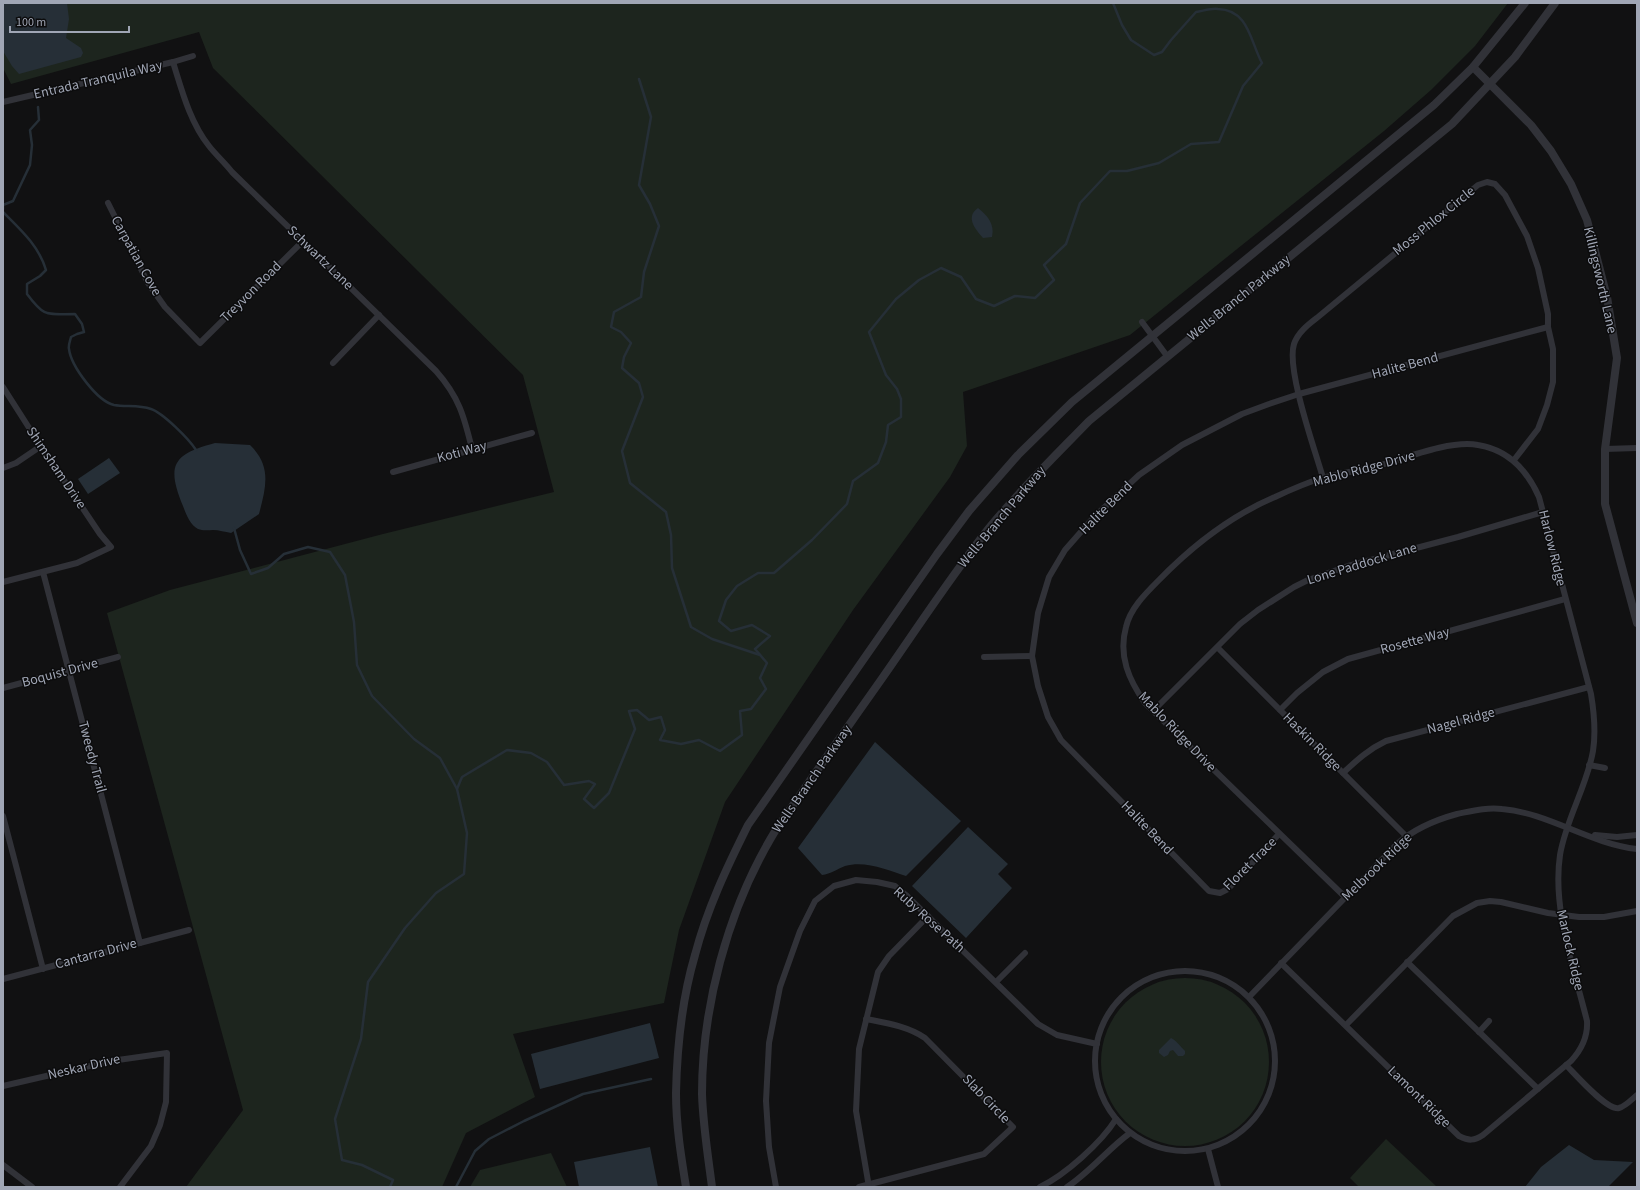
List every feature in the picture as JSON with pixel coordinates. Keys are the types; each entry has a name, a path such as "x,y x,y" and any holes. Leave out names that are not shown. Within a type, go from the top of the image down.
{"street":[{"name":"Wells Branch Parkway","path":"686,1187 679,1143 676,1094 678,1049 684,1006 694,955 711,905 729,863 748,825 914,587 969,511 1018,455 1072,402 1434,104 1473,67 1525,3"},
{"name":"Wells Branch Parkway","path":"712,1187 705,1140 702,1094 704,1051 709,1010 720,962 735,914 752,874 771,839 958,570 990,528 1037,473 1089,421 1452,124 1491,84 1515,56 1555,3"},
{"name":"Entrada Tranquila Way","path":"3,102 174,62 193,56"},
{"name":"Schwartz Lane","path":"174,62 189,109 209,146 232,172 379,315 447,384 461,408 472,449"},
{"name":"Killingsworth Lane","path":"1473,67 1531,125 1551,151 1571,184 1587,220 1607,297 1617,358 1604,450 1606,504 1637,623"},
{"name":"Moss Phlox Circle","path":"1323,478 1299,394 1292,361 1294,344 1303,329 1478,185 1487,182 1495,184 1504,195 1527,236 1538,268 1547,306 1548,328 1553,349 1553,382 1547,405 1538,429 1514,460"},
{"name":"Carpatian Cove","path":"108,203 148,284 165,307 200,343"},
{"name":"Treyvon Road","path":"200,343 303,241"},
{"path":"333,363 379,315"},
{"path":"1142,322 1167,356"},
{"name":"Halite Bend","path":"1220,893 1209,891 1061,740 1048,716 1038,686 1032,656 1038,613 1049,577 1065,550 1094,517 1139,475 1182,444 1242,414 1299,394 1548,328"},
{"name":"Shimsham Drive","path":"3,387 100,534 111,547 77,563 43,572"},
{"name":"Koti Way","path":"393,472 532,433"},
{"name":"Mablo Ridge Drive","path":"1345,898 1145,703 1127,673 1123,653 1126,627 1131,613 1163,575 1190,550 1218,528 1273,497 1323,478 1457,445 1480,445 1514,460"},
{"path":"3,468 16,463 41,446"},
{"path":"1604,450 1637,448"},
{"name":"Harlow Ridge","path":"1514,460 1534,486 1539,497 1589,687"},
{"name":"Lone Paddock Lane","path":"1153,711 1218,648 1240,624 1294,586 1348,566 1458,537 1543,512"},
{"path":"3,582 43,572"},
{"name":"Tweedy Trail","path":"43,572 70,670 140,942"},
{"name":"Rosette Way","path":"1280,710 1297,692 1323,672 1348,659 1565,598"},
{"name":"Haskin Ridge","path":"1218,648 1406,836"},
{"path":"984,657 1032,656"},
{"name":"Boquist Drive","path":"3,688 118,658"},
{"path":"1568,828 1589,765 1594,740 1594,710 1589,687"},
{"name":"Nagel Ridge","path":"1343,773 1361,755 1386,741 1589,687"},
{"path":"1589,765 1605,768"},
{"name":"Melbrook Ridge","path":"1249,997 1406,836 1427,824 1447,817 1486,808 1515,811 1586,834 1610,844 1637,849"},
{"path":"3,816 43,969"},
{"name":"Marlock Ridge","path":"1566,1065 1579,1052 1587,1035 1587,1021 1561,915 1558,888 1560,854 1568,828"},
{"name":"Floret Trace","path":"1220,893 1228,889 1279,834"},
{"name":"Melbrook Ridge","path":"1586,834 1617,837 1637,835"},
{"name":"Ruby Rose Path","path":"776,1187 769,1147 766,1101 769,1042 780,987 800,931 815,901 834,886 856,880 878,882 895,886 928,916 1038,1024 1057,1035 1096,1044"},
{"path":"1346,1025 1453,916 1477,903 1490,901 1502,902 1561,915 1579,917 1604,917 1637,911"},
{"path":"859,1187 869,1186 856,1111 859,1049 866,1019 878,972 883,964 928,916"},
{"name":"Cantarra Drive","path":"3,979 189,930"},
{"path":"996,982 1025,953"},
{"path":"1407,962 1538,1089"},
{"name":"Lamont Ridge","path":"1282,963 1459,1136 1466,1140 1472,1141 1483,1135 1566,1065"},
{"path":"1181,971 1196,972 1224,980 1237,987 1249,997 1268,1024 1276,1057 1272,1090 1256,1119 1244,1131 1230,1140 1208,1149 1189,1152 1169,1150 1150,1145 1130,1133 1116,1119 1107,1106 1100,1091 1096,1070 1096,1044 1107,1016 1116,1003 1132,988 1152,977 1181,971"},
{"name":"Slab Circle","path":"866,1019 900,1026 916,1032 924,1038 1013,1127 984,1154 869,1186"},
{"path":"1479,1032 1489,1021"},
{"name":"Neskar Drive","path":"3,1086 111,1060 167,1053 166,1102 160,1125 151,1146 120,1187"},
{"path":"1566,1065 1601,1099 1613,1108 1618,1108 1625,1105 1637,1095"},
{"path":"1040,1187 1064,1172 1093,1147 1107,1134 1116,1119"},
{"path":"1067,1187 1104,1156 1116,1143 1130,1133"},
{"path":"1208,1149 1218,1187"},
{"path":"3,1165 32,1187"}],"shaded area":[{"path":"3,3 1508,3 1475,46 1431,90 1384,131 1130,335 963,392 967,446 950,477 853,610 725,802 679,930 664,1003 513,1034 535,1097 466,1133 442,1187 186,1187 243,1110 107,613 170,590 383,534 554,492 523,375 213,68 199,32 11,84 3,68"},
{"path":"3,3 67,3 69,19 66,38 81,48 83,53 81,57 19,74 3,51"},
{"path":"978,208 990,220 993,232 992,237 983,238 974,227 972,215"},
{"path":"215,443 250,445 262,461 264,469 264,495 259,514 231,533 215,530 202,530 195,527 185,512 175,480 177,463 182,457 201,447"},
{"path":"109,458 120,473 88,494 78,479"},
{"path":"875,742 961,821 906,876 876,866 860,864 845,866 831,873 822,875 798,848"},
{"path":"968,827 1008,864 998,874 1012,888 966,938 912,886"},
{"path":"1185,978 1209,982 1224,988 1238,997 1250,1009 1259,1023 1265,1038 1269,1062 1265,1086 1259,1101 1250,1115 1238,1127 1224,1136 1209,1142 1185,1146 1161,1142 1146,1136 1132,1127 1120,1115 1111,1101 1105,1086 1101,1062 1105,1038 1111,1023 1120,1009 1132,997 1146,988 1161,982"},
{"path":"650,1023 659,1058 540,1089 531,1054"},
{"path":"1171,1038 1185,1051 1183,1056 1178,1056 1173,1050 1164,1057 1159,1053 1159,1050"},
{"path":"1386,1139 1437,1187 1359,1187 1350,1178"},
{"path":"1569,1145 1594,1160 1633,1162 1608,1187 1525,1187 1541,1167"},
{"path":"650,1147 658,1187 579,1187 574,1162"},
{"path":"551,1153 567,1187 470,1187 480,1170"}],"waterway":[{"path":"390,1187 393,1180 362,1165 342,1160 335,1119 361,1039 368,982 405,928 436,893 464,874 467,833 457,789 462,777 507,750 531,753 547,762 564,785 589,781 595,784 584,799 594,808 609,793 635,729 629,711 637,710 649,720 661,717 665,730 660,740 681,744 699,740 720,751 742,735 740,711 751,709 766,689 760,678 767,663 755,649 770,636 752,625 731,631 719,621 726,600 737,586 758,573 774,573 812,540 847,504 853,481 878,463 886,442 888,425 901,417 901,399 897,389 886,375 869,332 896,299 919,280 941,268 961,277 976,299 994,306 1015,296 1035,298 1054,280 1044,265 1066,244 1080,203 1110,171 1127,171 1159,163 1191,144 1219,142 1243,86 1262,63 1247,28 1242,21 1236,15 1228,11 1218,9 1196,12 1162,52 1154,55 1131,40 1122,25 1113,3"},
{"path":"639,79 651,117 639,185 650,204 659,226 644,272 641,297 614,312 611,327 621,332 631,343 624,357 622,368 639,383 643,397 622,451 630,483 666,512 671,535 672,568 691,627 712,639 760,655"},
{"path":"3,209 3,205 13,201 30,165 32,145 30,130 39,120 38,107"},
{"path":"3,212 22,231 34,246 39,253 46,270 40,276 27,284 27,294 42,311 52,314 75,314 82,324 84,332 71,337 69,348 74,364 86,382 100,397 114,405 142,407 156,411 175,427 196,450"},
{"path":"234,528 240,550 251,574 268,568 284,554 308,547 330,552 345,575 354,622 357,665 372,696 414,739 440,758 457,789"},
{"path":"456,1187 475,1151 489,1139 583,1094 651,1079"}]}
